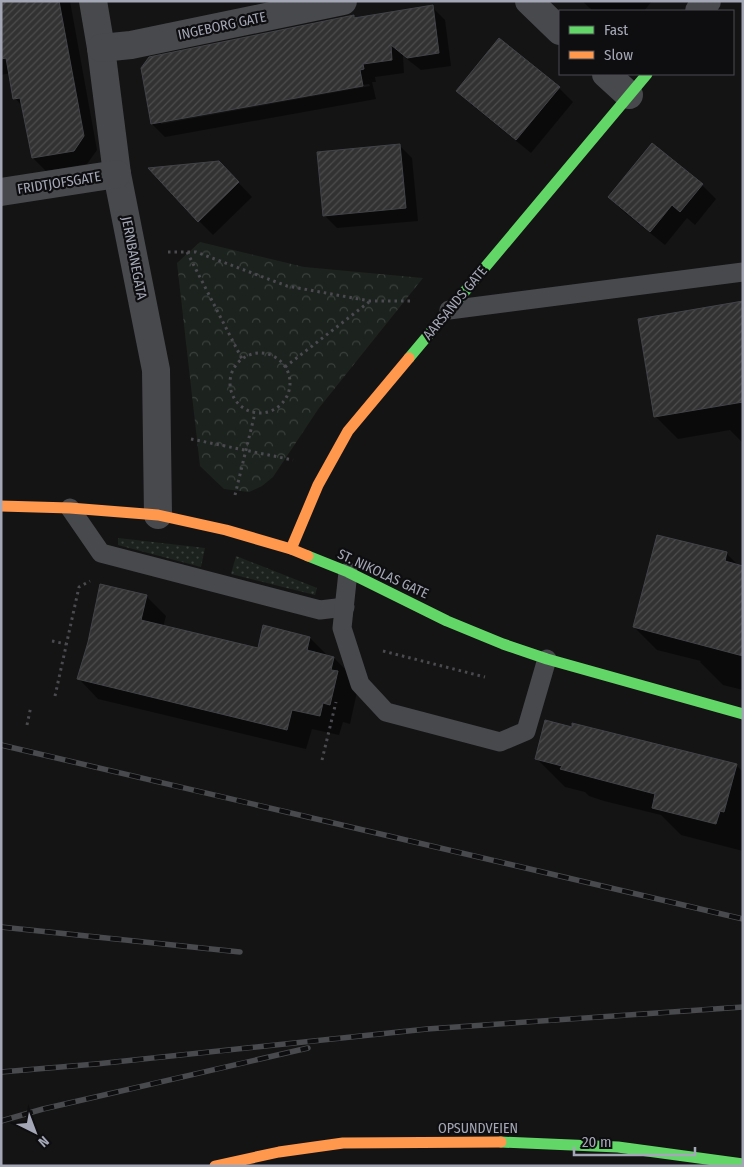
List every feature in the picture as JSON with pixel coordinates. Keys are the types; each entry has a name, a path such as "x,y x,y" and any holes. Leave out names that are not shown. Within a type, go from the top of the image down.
{"street":[{"name":"JERNBANEGATA","path":"93,1 117,174 156,370 158,515"},
{"name":"INGEBORG GATE","path":"101,48 132,45 343,1"},
{"path":"529,1 559,30"},
{"path":"607,75 629,95"},
{"name":"AARSANDS GATE","path":"291,549 318,485 348,431 646,75"},
{"name":"FRIDTJOFSGATE","path":"1,192 117,174"},
{"name":"ST. NIKOLAS GATE","path":"1,506 70,508 158,515 226,530 291,549 348,572 447,621 503,644 547,659 743,714"},
{"name":"OPSUNDVEIEN","path":"215,1166 279,1152 343,1142 506,1142 618,1147 743,1164"}],"lane":[{"path":"449,310 743,272"},
{"path":"70,508 101,554 320,610 345,607"},
{"path":"348,572 342,628 360,684 386,712 500,742 526,731 547,659"}],"path":[{"path":"165,252 196,252 287,286 370,301 415,301"},
{"path":"187,252 242,359"},
{"path":"286,367 370,301"},
{"path":"251,355 270,355 286,367 290,376 288,395 282,404 274,410 265,413 255,413 242,407 233,395 230,386 231,376 235,367 242,359 251,355"},
{"path":"234,502 255,413"},
{"path":"190,439 296,461"},
{"path":"55,696 79,587 93,579"},
{"path":"52,641 66,644"},
{"path":"347,641 539,691"},
{"path":"322,760 337,696"},
{"path":"27,725 31,706"}],"green space":[{"path":"200,242 304,267 423,278 319,408 273,477 262,486 249,492 224,489 200,466 177,263"},
{"path":"118,538 205,548 201,567 118,545"},
{"path":"236,556 317,588 315,595 231,574"}],"building":[{"path":"1,1 59,1 84,136 74,151 32,158 20,98 13,99 6,58 1,59"},
{"path":"433,5 439,53 407,58 391,45 392,60 363,64 364,69 360,70 363,86 151,124 141,68 149,57 354,15 354,18"},
{"path":"499,38 560,87 516,140 456,91"},
{"path":"652,143 703,184 680,212 672,205 650,232 608,197"},
{"path":"400,144 406,208 323,216 317,152"},
{"path":"219,161 239,182 198,222 148,168"},
{"path":"743,301 743,402 654,417 638,319"},
{"path":"657,535 727,552 725,561 743,566 743,656 633,627"},
{"path":"100,584 147,595 141,620 258,648 263,625 310,637 307,650 334,657 331,670 338,671 330,705 323,703 320,716 292,710 287,730 77,679 88,642"},
{"path":"545,720 572,727 572,723 737,764 724,812 720,811 716,824 652,808 655,794 560,769 562,766 535,759"}],"railway":[{"path":"1,745 743,919"},
{"path":"1,927 240,952"},
{"path":"1,1072 96,1064 427,1029 743,1007"},
{"path":"1,1121 43,1109 308,1048"}],"traffic: fast":[{"path":"409,358 646,75"},
{"path":"308,556 348,572 447,621 503,644 547,659 743,714"},
{"path":"501,1142 618,1147 743,1164"}],"traffic: slow":[{"path":"291,549 318,485 348,431 409,358"},
{"path":"1,506 70,508 158,515 226,530 291,549 308,556"},
{"path":"215,1166 279,1152 343,1143 501,1142"}]}
